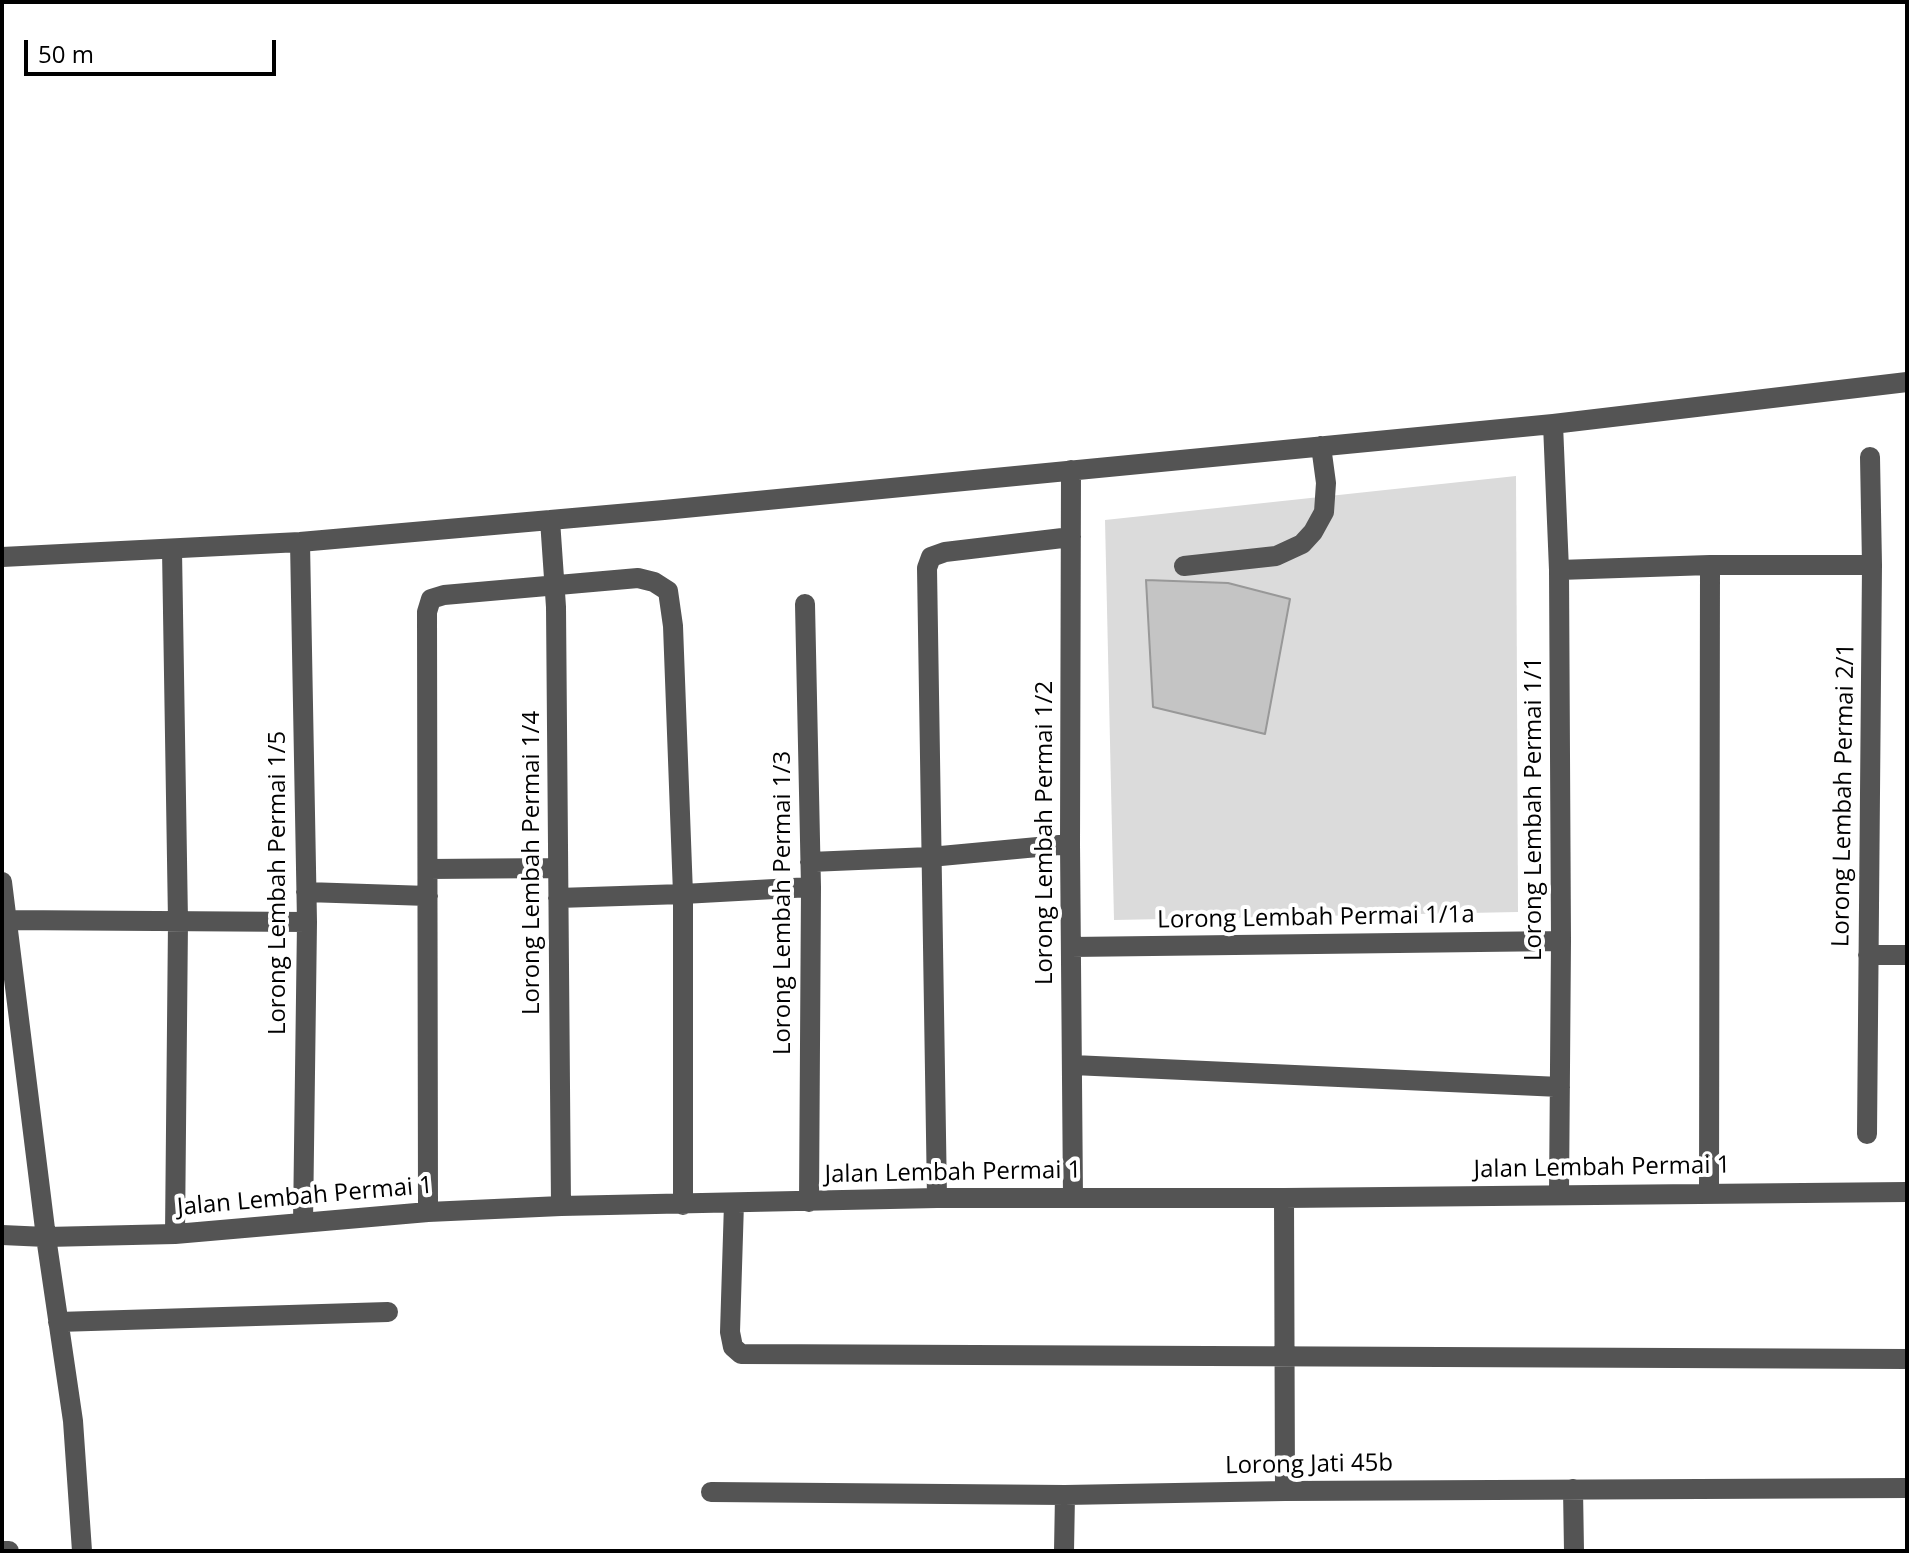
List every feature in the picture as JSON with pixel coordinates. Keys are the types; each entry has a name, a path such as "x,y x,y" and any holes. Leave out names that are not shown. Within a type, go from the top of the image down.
{"street":[{"path":"2,557 300,542 550,520 1553,424 1907,382"},
{"name":"Lorong Lembah Permai 1/1","path":"1553,424 1559,570 1559,1194"},
{"path":"1184,566 1276,556 1302,544 1324,512 1326,483 1321,446"},
{"name":"Lorong Lembah Permai 2/1","path":"1867,1134 1872,565 1870,457"},
{"name":"Lorong Lembah Permai 1/2","path":"1071,470 1073,1197"},
{"name":"Lorong Lembah Permai 1/4","path":"550,520 558,868 561,1206"},
{"path":"937,1198 927,568 931,557 945,552 1071,537"},
{"name":"Lorong Lembah Permai 1/5","path":"300,542 307,922 303,1223"},
{"path":"172,550 178,921 175,1234"},
{"path":"1709,1193 1710,565"},
{"path":"1559,570 1710,565 1872,565"},
{"path":"428,1212 427,612 431,599 444,595 638,578 654,582 668,591 673,626 683,894 683,1205"},
{"name":"Lorong Lembah Permai 1/3","path":"805,604 811,887 809,1202"},
{"path":"810,862 930,857 1070,844"},
{"path":"428,869 558,868"},
{"path":"2,882 46,1237 73,1421 82,1551"},
{"path":"558,898 811,887"},
{"path":"306,892 428,896"},
{"path":"6,920 307,922"},
{"name":"Lorong Lembah Permai 1/1a","path":"1071,947 1561,941"},
{"path":"1868,955 1907,955"},
{"path":"1073,1065 1560,1087"},
{"name":"Jalan Lembah Permai 1","path":"2,1235 175,1234 428,1212 561,1206 937,1198 1907,1192"},
{"path":"1284,1198 1282,1357 1285,1491"},
{"path":"734,1203 730,1332 733,1347 741,1354 1907,1359"},
{"path":"58,1322 388,1312"},
{"name":"Lorong Jati 45b","path":"711,1492 1065,1495 1907,1488"},
{"path":"1573,1489 1574,1551"},
{"path":"1064,1551 1065,1495"},
{"path":"2,1551 9,1551"}],"shaded area":[{"path":"1516,476 1518,912 1114,920 1105,520"}],"building":[{"path":"1146,580 1228,583 1290,599 1265,734 1153,707"}]}
